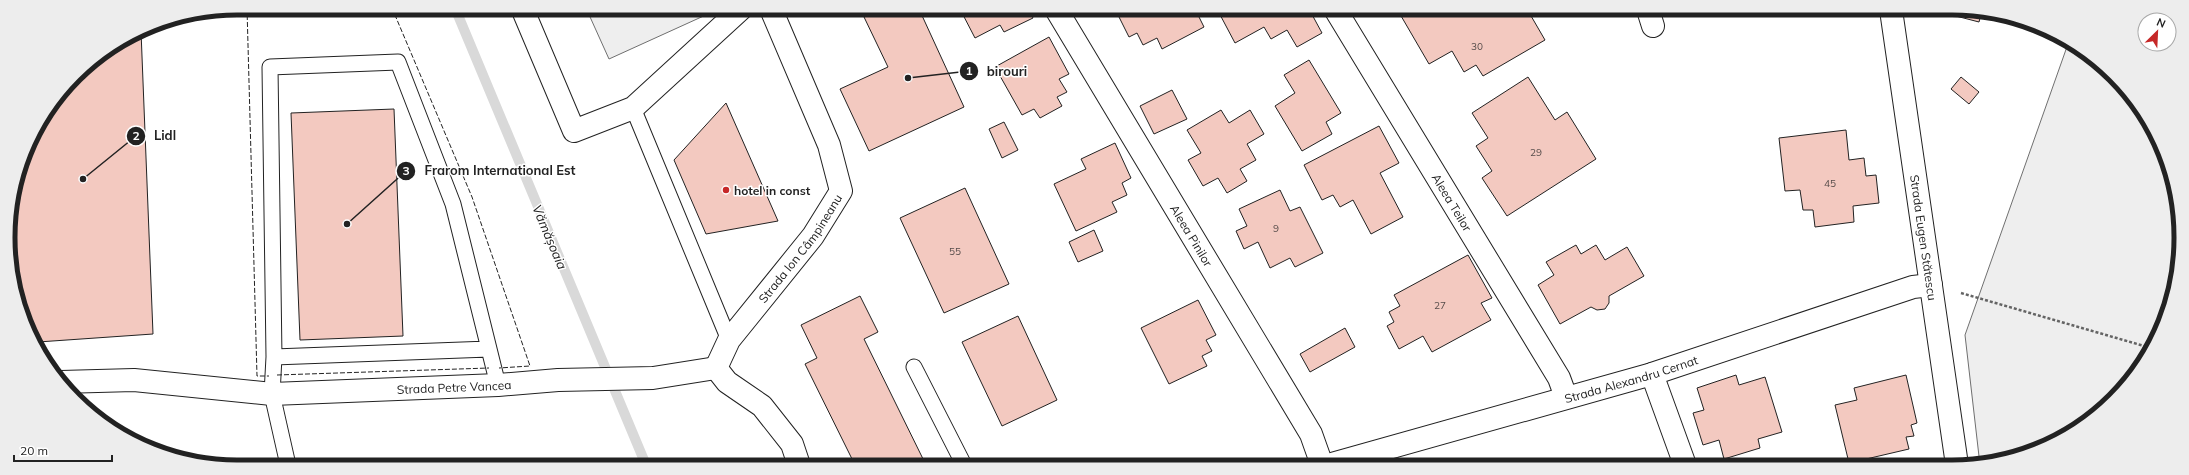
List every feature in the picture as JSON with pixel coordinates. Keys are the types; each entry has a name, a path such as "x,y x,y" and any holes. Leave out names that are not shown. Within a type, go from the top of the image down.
{"street":[{"path":"525,15 574,131 633,108 734,15"},
{"name":"Strada Ion Câmpineanu","path":"716,368 729,340 813,236 841,191 829,145 774,15"},
{"name":"Aleea Pinilor","path":"1060,15 1311,434 1320,460"},
{"name":"Aleea Teilor","path":"1339,15 1559,378 1566,397"},
{"name":"Strada Eugen Stătescu","path":"1892,15 1956,460"},
{"name":"Strada Alexandru Cernat","path":"1346,460 1652,374 1913,287 1931,285"},
{"path":"716,368 727,382 762,406 792,444 797,460"},
{"name":"Strada Petre Vancea","path":"68,382 134,380 272,394 498,385 558,380 653,378 716,368"},
{"path":"1652,374 1683,460"}],"lane":[{"path":"287,460 272,394 274,356 270,67 398,62 454,204 498,385"},
{"path":"633,108 729,340"},
{"path":"274,356 489,349"},
{"path":"914,367 961,460"}],"path":[{"path":"1931,285 2145,346"}],"shaded area":[{"path":"589,15 706,15 609,59"},
{"path":"2067,47 2098,70 2119,91 2137,114 2157,152 2170,194 2174,223 2174,252 2172,267 2170,281 2162,309 2151,336 2137,361 2109,395 2087,414 2063,430 2037,443 1995,456 1979,458 1965,335"}],"building":[{"path":"868,15 922,15 964,107 869,151 840,89 888,67 864,17"},
{"path":"963,15 1032,15 1033,18 1004,32 1000,25 975,38"},
{"path":"1118,15 1198,15 1204,27 1162,49 1157,38 1143,45 1137,33 1129,37"},
{"path":"1220,15 1312,15 1322,33 1297,47 1287,30 1271,39 1264,27 1235,43"},
{"path":"1400,15 1530,15 1545,40 1483,76 1476,65 1464,72 1452,51 1429,64"},
{"path":"1952,15 1980,17 1979,22"},
{"path":"141,37 153,334 41,342 27,309 19,281 15,252 15,223 19,194 32,152 52,114 70,91 91,70 114,52"},
{"path":"1049,37 1069,74 1059,79 1067,92 1057,97 1062,106 1040,118 1034,109 1022,115 995,67"},
{"path":"1309,60 1341,113 1326,122 1332,134 1302,151 1275,106 1295,93 1284,75"},
{"path":"1528,77 1555,120 1567,112 1596,159 1507,216 1482,178 1492,171 1476,146 1488,138 1472,113"},
{"path":"1961,77 1979,92 1969,104 1951,89"},
{"path":"1172,90 1187,119 1154,134 1140,106"},
{"name":"hotel in const","path":"726,103 778,221 706,234 674,160"},
{"path":"394,109 403,336 300,340 291,113"},
{"path":"1221,110 1229,123 1250,110 1264,134 1247,144 1256,160 1240,169 1247,181 1227,193 1218,178 1203,186 1188,160 1201,153 1187,130"},
{"path":"1004,122 1018,150 1002,158 989,129"},
{"path":"1379,126 1399,163 1380,173 1403,217 1371,234 1353,200 1340,207 1333,195 1322,200 1304,165"},
{"path":"1846,130 1849,160 1864,158 1866,176 1876,175 1879,203 1853,206 1854,222 1815,227 1813,210 1803,210 1800,190 1785,191 1779,138"},
{"path":"1115,143 1131,178 1122,183 1127,195 1112,202 1117,212 1076,231 1054,184 1086,169 1081,159"},
{"path":"965,188 1009,284 944,313 900,218"},
{"path":"1280,190 1290,211 1300,207 1323,253 1295,267 1290,258 1270,268 1258,242 1244,249 1236,231 1247,226 1239,209"},
{"path":"1094,230 1103,251 1078,262 1069,242"},
{"path":"1576,245 1581,254 1596,245 1605,260 1627,247 1644,276 1609,296 1609,303 1605,309 1597,310 1591,307 1560,324 1538,285 1554,275 1546,262"},
{"path":"1468,255 1492,298 1481,303 1491,320 1432,352 1423,336 1399,349 1387,326 1394,322 1389,312 1400,306 1394,295"},
{"path":"860,296 878,332 864,339 924,460 853,460 805,364 817,358 801,325"},
{"path":"1198,300 1216,335 1206,340 1212,351 1202,356 1207,366 1169,384 1141,328"},
{"path":"1018,316 1057,400 1002,426 962,342"},
{"path":"1345,328 1355,347 1310,372 1300,354"},
{"path":"1736,375 1739,385 1765,377 1782,432 1758,439 1760,448 1724,459 1719,440 1703,445 1693,413 1704,410 1697,388"},
{"path":"1906,375 1917,423 1911,425 1914,436 1906,437 1909,449 1862,460 1848,460 1835,405 1857,400 1854,388"}],"waterway":[{"name":"Vămășoaia","path":"458,15 644,460"}],"fence":[{"path":"247,15 257,376 269,376"},
{"path":"395,15 472,197 530,366 499,368"},
{"path":"277,375 489,368"}],"place":[{"name":"birouri","path":"908,78"},
{"name":"Lidl","path":"83,179"},
{"name":"hotel in const","path":"726,190"},
{"name":"Frarom International Est","path":"347,224"}]}
